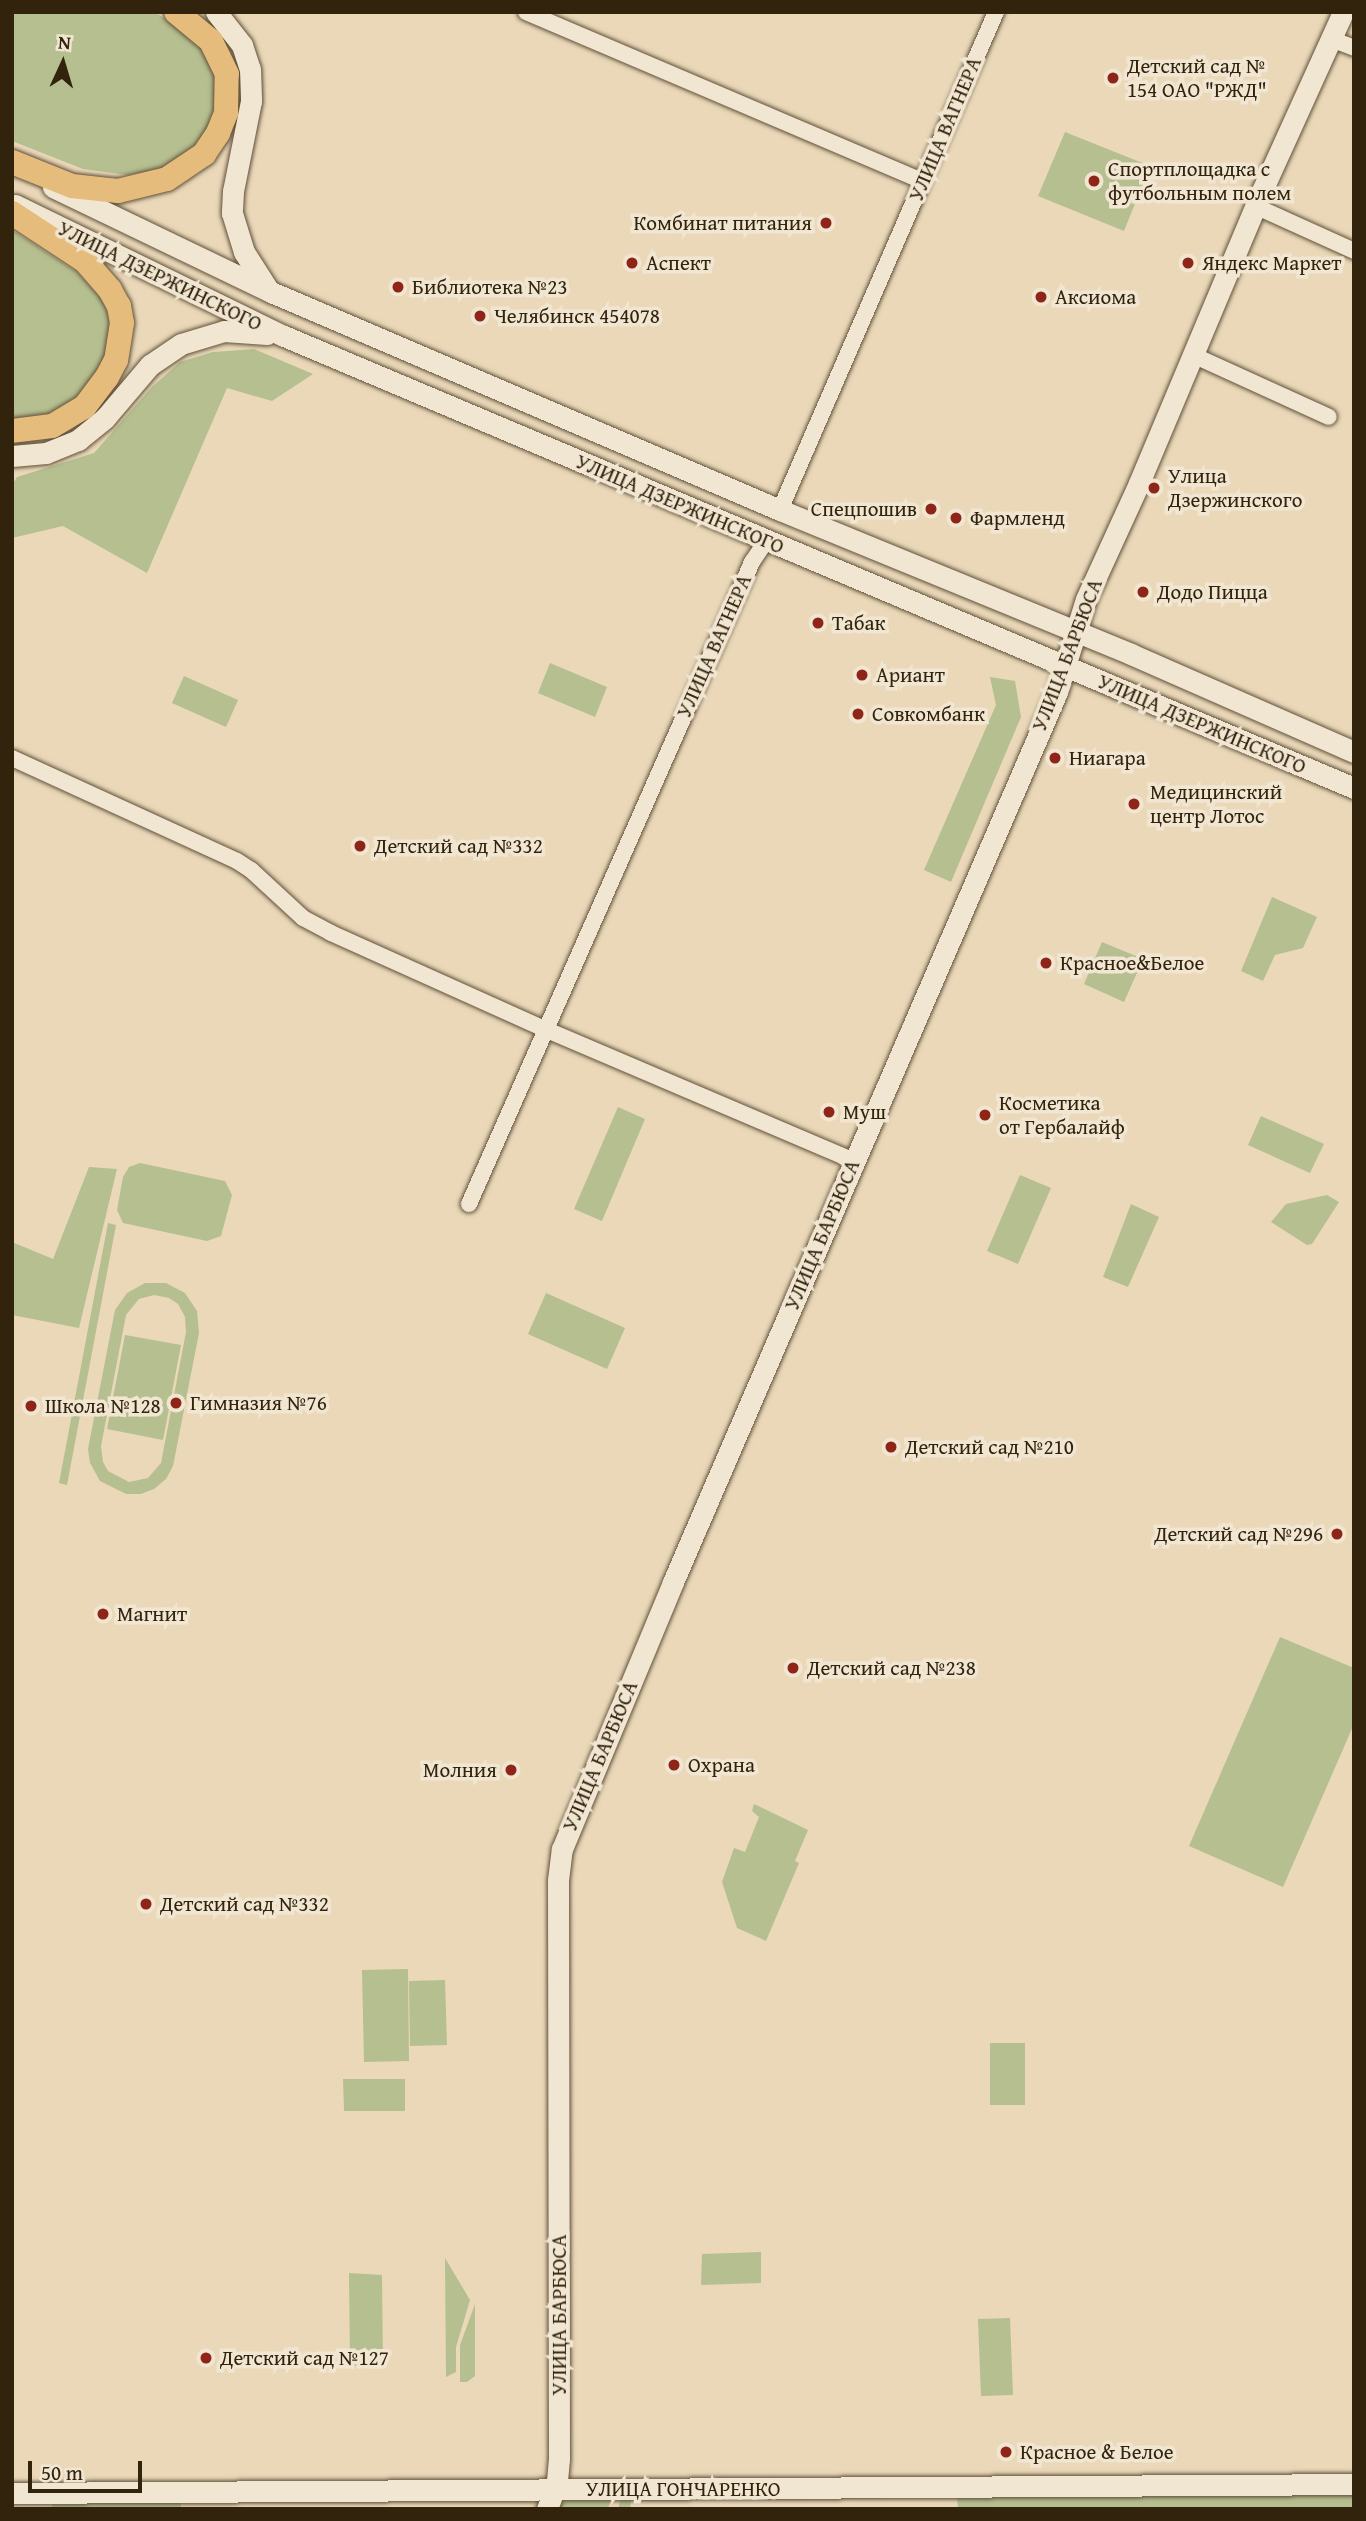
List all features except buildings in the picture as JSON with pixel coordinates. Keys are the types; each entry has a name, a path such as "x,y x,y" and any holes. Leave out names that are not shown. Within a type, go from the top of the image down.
{"main road":[{"path":"12,162 72,186 118,191 167,179 204,154 215,139 226,113 228,74 211,41 176,12"},
{"path":"12,213 85,261 110,290 119,306 122,323 116,360 107,377 84,407 52,426 12,431"}],"street":[{"path":"216,12 242,45 251,83 249,118 233,191 234,225 249,263 271,292"},
{"path":"526,12 922,181"},
{"name":"УЛИЦА ВАГНЕРА","path":"469,1204 752,562 766,541 780,510 996,12"},
{"name":"УЛИЦА БАРБЮСА","path":"550,2499 558,2472 559,2447 558,1880 562,1849 1067,666 1086,599 1255,206 1343,12"},
{"path":"1331,39 1354,48"},
{"name":"УЛИЦА ДЗЕРЖИНСКОГО","path":"12,168 271,292 1354,752"},
{"name":"УЛИЦА ДЗЕРЖИНСКОГО","path":"12,203 284,336 1354,788"},
{"path":"1255,206 1354,251"},
{"path":"12,456 46,453 78,440 105,418 150,365 181,344 203,336 234,331 284,336"},
{"path":"1193,355 1329,417"},
{"path":"12,758 237,861 251,870 303,918 331,933 547,1030 854,1161"},
{"name":"УЛИЦА ГОНЧАРЕНКО","path":"12,2493 550,2499 1354,2484"}],"green space":[{"path":"12,12 154,12 180,27 203,48 216,72 217,106 204,138 181,159 158,170 127,175 83,169 12,141"},
{"name":"Спортплощадка с футбольным полем","path":"1065,132 1150,166 1124,231 1038,196"},
{"path":"12,230 77,272 104,302 111,325 104,359 85,390 61,412 12,420"},
{"path":"254,349 313,374 272,401 227,388 147,573 63,526 12,538 12,485 17,477 94,453 152,387 180,362 213,352"},
{"path":"550,663 607,687 595,717 538,693"},
{"path":"184,676 238,700 226,727 172,703"},
{"path":"990,677 1015,681 1021,717 951,882 924,870 996,705"},
{"path":"1272,897 1317,917 1303,948 1275,955 1263,981 1241,971"},
{"path":"1102,942 1143,959 1124,1002 1084,984"},
{"path":"618,1107 645,1119 602,1221 574,1209"},
{"path":"1261,1116 1324,1144 1310,1173 1248,1145"},
{"path":"140,1163 225,1181 232,1195 221,1236 207,1241 123,1223 117,1210 123,1177 129,1167"},
{"path":"89,1167 117,1169 79,1328 12,1315 12,1242 53,1259"},
{"path":"1020,1175 1051,1188 1018,1264 987,1251"},
{"path":"1327,1195 1339,1202 1312,1244 1307,1245 1271,1222 1286,1204"},
{"path":"1131,1204 1159,1217 1128,1287 1103,1277"},
{"path":"108,1223 116,1225 67,1485 59,1483"},
{"path":"145,1283 166,1283 185,1293 197,1311 199,1333 173,1466 166,1479 154,1489 141,1494 126,1494 100,1481 90,1463 88,1449 115,1310 127,1293","holes":["154,1295 169,1298 178,1304 185,1317 186,1332 161,1463 148,1478 129,1482 108,1471 103,1462 101,1446 126,1315 139,1299"]},
{"path":"546,1293 625,1328 607,1369 528,1334"},
{"path":"125,1335 181,1345 163,1440 107,1429"},
{"path":"1280,1637 1354,1668 1354,1724 1283,1887 1189,1846"},
{"path":"754,1804 808,1830 795,1861 799,1863 766,1941 737,1928 722,1882 734,1848 745,1852 759,1817 752,1811"},
{"path":"408,1969 409,2061 364,2062 362,1970"},
{"path":"445,1980 447,2045 410,2046 409,1981"},
{"path":"990,2043 1025,2043 1025,2105 990,2105"},
{"path":"343,2079 405,2079 405,2111 344,2111"},
{"path":"761,2252 761,2283 701,2285 702,2254"},
{"path":"445,2258 470,2300 456,2347 456,2372 446,2377"},
{"path":"349,2273 382,2275 383,2368 350,2365"},
{"path":"475,2304 475,2376 467,2382 460,2382 460,2345"},
{"path":"1010,2318 1013,2395 981,2396 978,2319"},
{"path":"1354,2491 1354,2509 958,2509 957,2497 739,2500 738,2496"},
{"path":"721,2496 722,2500 631,2501 630,2509 618,2509 621,2498"},
{"path":"611,2498 608,2509 557,2509 561,2502 570,2499"},
{"path":"181,2501 181,2509 52,2509 52,2503"}],"place":[{"name":"Детский сад № 154 ОАО \"РЖД\"","path":"1113,78"},
{"name":"Спортплощадка с футбольным полем","path":"1094,181"},
{"name":"Комбинат питания","path":"826,223"},
{"name":"Аспект","path":"632,263"},
{"name":"Яндекс Маркет","path":"1188,263"},
{"name":"Библиотека №23","path":"398,287"},
{"name":"Аксиома","path":"1041,297"},
{"name":"Челябинск 454078","path":"480,316"},
{"name":"Улица Дзержинского","path":"1154,488"},
{"name":"Спецпошив","path":"931,509"},
{"name":"Фармленд","path":"956,518"},
{"name":"Додо Пицца","path":"1143,592"},
{"name":"Табак","path":"818,623"},
{"name":"Ариант","path":"862,675"},
{"name":"Совкомбанк","path":"858,714"},
{"name":"Ниагара","path":"1055,758"},
{"name":"Медицинский центр Лотос","path":"1134,804"},
{"name":"Детский cад №332","path":"360,846"},
{"name":"Красное&Белое","path":"1046,963"},
{"name":"Муш","path":"829,1112"},
{"name":"Косметика от Гербалайф","path":"985,1115"},
{"name":"Гимназия №76","path":"176,1403"},
{"name":"Школа №128","path":"31,1406"},
{"name":"Детский сад №210","path":"891,1447"},
{"name":"Детский сад №296","path":"1337,1534"},
{"name":"Магнит","path":"103,1614"},
{"name":"Детский сад №238","path":"793,1668"},
{"name":"Охрана","path":"674,1765"},
{"name":"Молния","path":"511,1770"},
{"name":"Детский сад №332","path":"146,1904"},
{"name":"Детский сад №127","path":"206,2358"},
{"name":"Красное & Белое","path":"1006,2452"}]}
